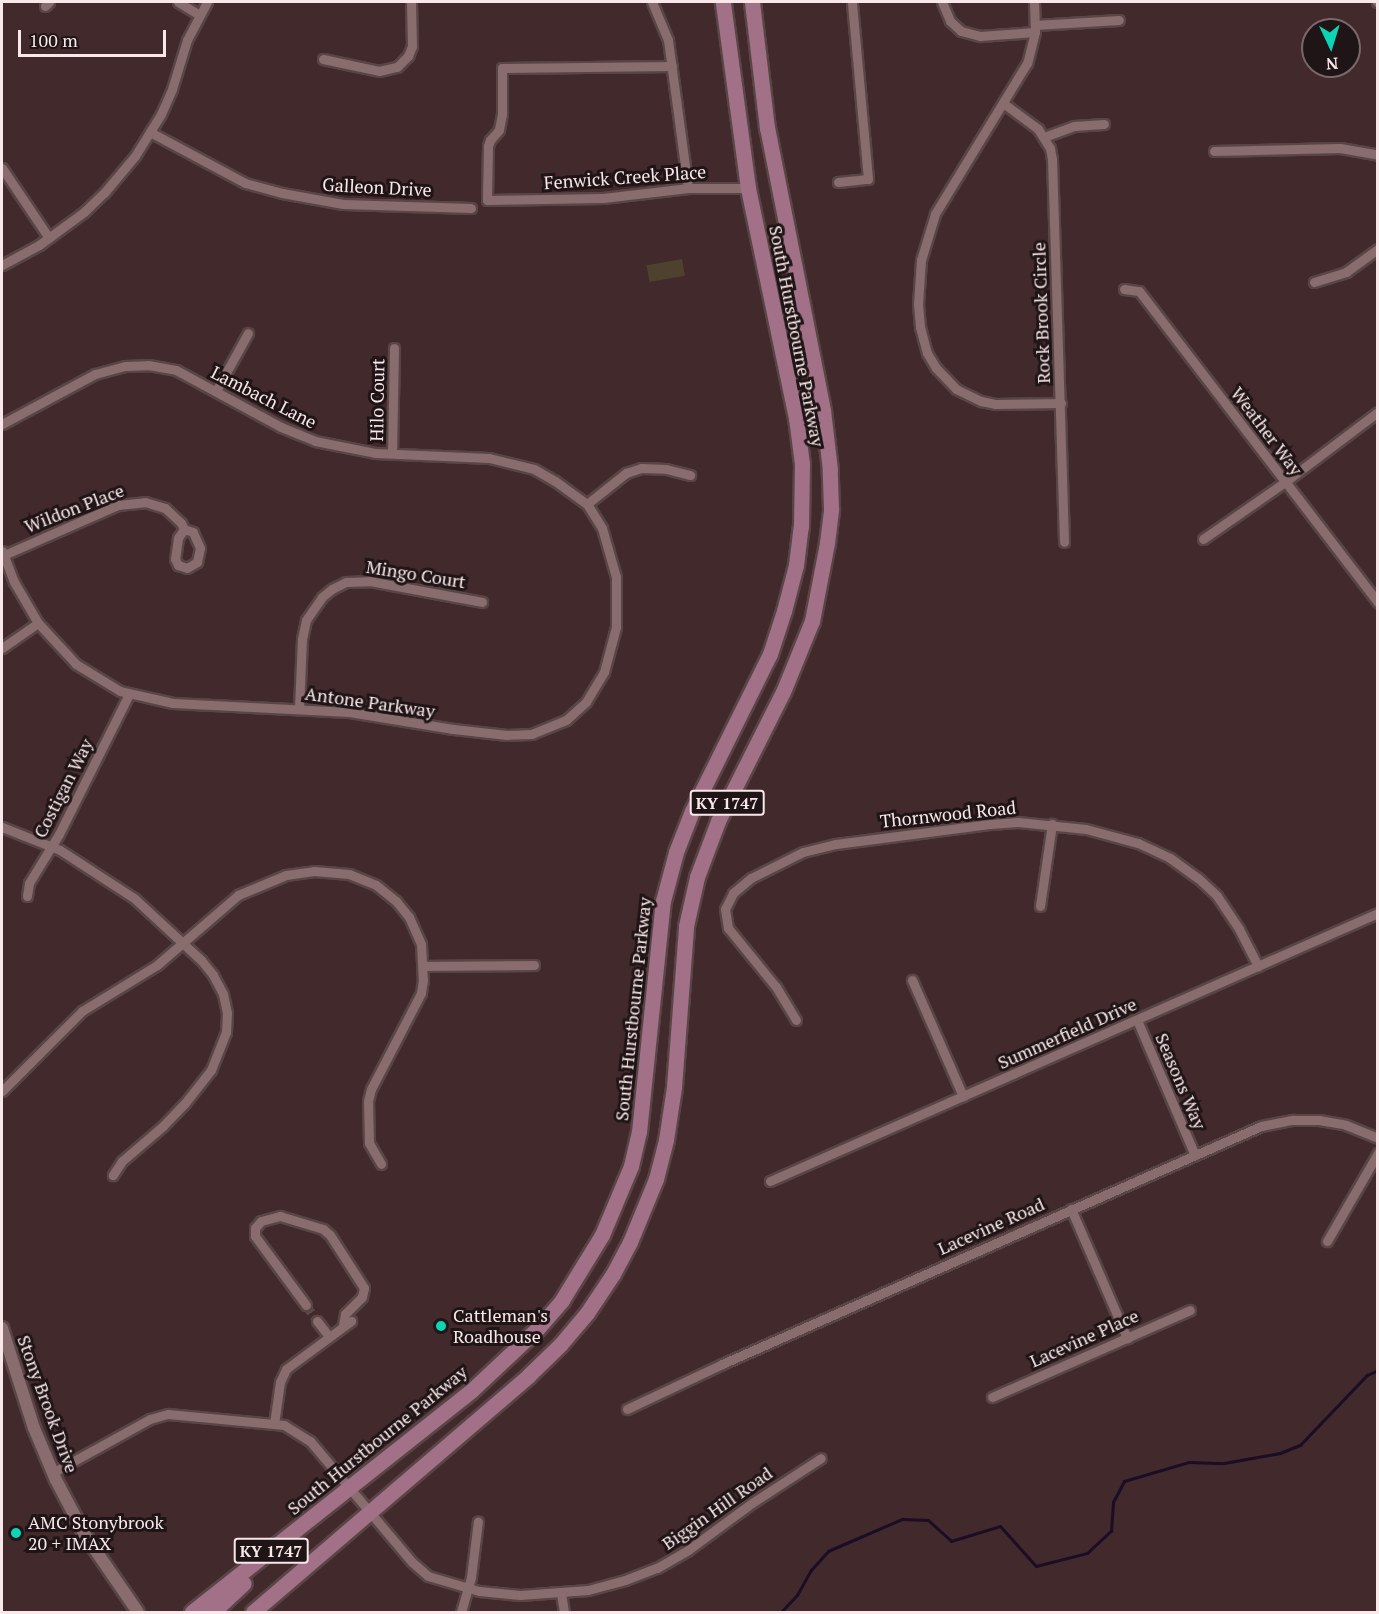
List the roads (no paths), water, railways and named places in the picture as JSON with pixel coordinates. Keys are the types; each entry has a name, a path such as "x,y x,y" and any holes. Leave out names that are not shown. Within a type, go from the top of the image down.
{"main road":[{"name":"South Hurstbourne Parkway","path":"192,1612 472,1390 538,1328 562,1300 602,1235 631,1166 642,1110 663,901 676,852 693,811 770,654 790,588 801,527 802,464 796,418 748,188 723,2"},
{"name":"South Hurstbourne Parkway","path":"253,1612 528,1376 560,1345 587,1313 630,1242 656,1179 666,1140 674,1087 686,926 698,877 718,821 783,692 812,621 828,531 831,489 824,410 767,128 752,2"},
{"path":"213,1612 290,1535"}],"street":[{"path":"178,2 198,14"},
{"path":"2,265 49,238 104,193 135,156 172,89 187,40 198,14 207,2"},
{"path":"323,59 379,71 397,67 408,56 412,46 411,2"},
{"path":"652,2 668,40 688,188"},
{"path":"838,182 868,179 852,2"},
{"path":"942,2 950,21 961,31 980,36 1119,20"},
{"path":"1034,2 1035,28 1027,63 935,214 921,260 918,293 920,327 927,353 936,368 956,389 968,396 995,405 1061,403"},
{"name":"Fenwick Creek Place","path":"672,66 502,68 502,114 499,130 488,146 487,200 603,198 688,188 748,188"},
{"name":"Rock Brook Circle","path":"1003,104 1032,123 1044,137 1053,159 1064,542"},
{"path":"1044,137 1074,126 1104,124"},
{"name":"Galleon Drive","path":"150,132 245,183 282,193 343,204 471,208"},
{"path":"1214,151 1340,148 1377,155"},
{"path":"2,168 49,238"},
{"path":"1314,282 1346,272 1377,249"},
{"name":"Weather Way","path":"1124,289 1139,291 1285,482 1376,596"},
{"path":"216,391 248,333"},
{"name":"Hilo Court","path":"392,453 394,348"},
{"name":"Lambach Lane","path":"2,423 95,374 125,366 148,365 176,370 281,427 315,441 351,450 469,456 513,463 551,478 587,504"},
{"path":"1203,539 1285,482 1377,412"},
{"path":"587,504 626,473 640,468 666,469 690,475"},
{"name":"Wildon Place","path":"2,553 129,502 144,502 160,506 176,517 184,529"},
{"name":"Antone Parkway","path":"2,553 38,623 76,664 99,680 129,694 173,703 349,712 438,728 507,735 532,734 566,720 586,702 598,684 610,653 616,627 618,590 613,558 602,528 587,504"},
{"name":"Mingo Court","path":"298,708 302,639 306,620 321,597 332,589 346,582 369,581 482,602"},
{"path":"2,648 38,623"},
{"name":"Costigan Way","path":"27,896 30,883 52,846 129,694"},
{"name":"Thornwood Road","path":"796,1020 776,987 730,932 724,916 733,893 768,869 803,852 836,844 990,824 1052,824 1118,836 1170,858 1198,878 1216,896 1239,929 1258,966"},
{"path":"1040,906 1052,824"},
{"path":"2,827 52,846 134,898 183,943 213,975 223,994 227,1022 221,1049 211,1070 186,1103 122,1161 113,1175"},
{"path":"2,1091 82,1011 142,976 227,904 250,888 286,875 325,871 360,878 376,885 396,901 409,917 418,935 423,966 423,980 418,1000 378,1076 368,1101 369,1143 381,1164"},
{"name":"Summerfield Drive","path":"770,1181 1377,913"},
{"path":"423,966 534,965"},
{"path":"912,980 963,1096"},
{"name":"Seasons Way","path":"1137,1020 1195,1155"},
{"name":"Lacevine Road","path":"627,1409 722,1364 1261,1126 1293,1120 1334,1122 1355,1127 1377,1138"},
{"path":"1327,1241 1377,1153"},
{"path":"1071,1209 1127,1338"},
{"path":"274,1424 280,1382 286,1369 328,1335 347,1323 345,1314 362,1297 364,1288 330,1235 323,1229 280,1216 261,1221 255,1228 255,1236 306,1305"},
{"name":"Lacevine Place","path":"992,1397 1190,1310"},
{"path":"317,1321 328,1335"},
{"name":"Stony Brook Drive","path":"2,1328 34,1428 52,1473 85,1535 138,1612"},
{"name":"Biggin Hill Road","path":"52,1473 150,1420 168,1414 274,1424 301,1434 372,1511 407,1556 428,1576 467,1588 520,1595 561,1593 625,1580 670,1561 820,1458"},
{"path":"461,1612 478,1521"},
{"path":"561,1593 564,1612"}],"waterway":[{"path":"781,1612 797,1595 811,1570 828,1551 902,1519 928,1520 951,1541 1000,1526 1036,1566 1087,1553 1111,1531 1113,1502 1124,1481 1189,1462 1224,1463 1280,1453 1300,1445 1367,1375 1378,1370"}],"tunnel":[{"path":"306,1305 317,1321"}],"place":[{"name":"Cattleman's Roadhouse","path":"441,1326"},
{"name":"AMC Stonybrook 20 + IMAX","path":"16,1533"}]}
